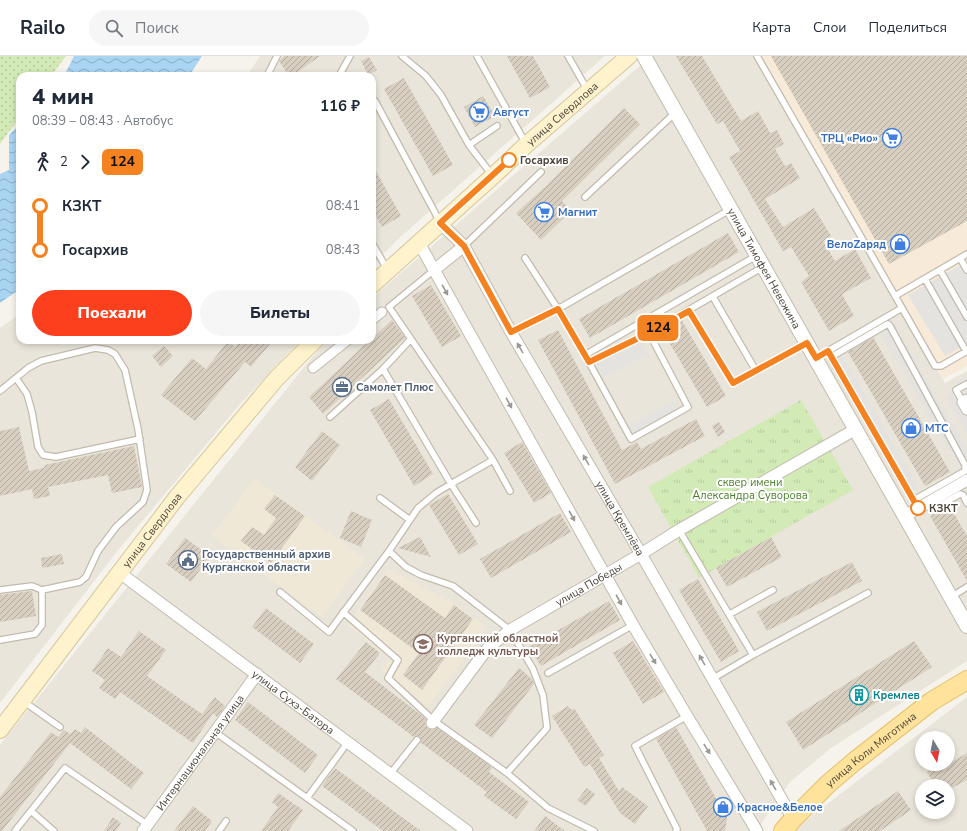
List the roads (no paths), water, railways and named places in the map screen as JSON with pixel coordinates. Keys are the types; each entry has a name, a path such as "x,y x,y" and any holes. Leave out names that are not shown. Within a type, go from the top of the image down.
{"main road":[{"name":"улица Свердлова","path":"376,282 526,145 629,56"},
{"name":"улица Свердлова","path":"0,730 177,497 276,379 311,344"},
{"name":"улица Коли Мяготина","path":"788,825 828,784 855,762 932,701 967,680"}],"street":[{"name":"улица Тимофея Невежина","path":"644,56 759,261 807,343 825,355 856,429 967,626"},
{"name":"улица Кремлёва","path":"440,223 464,246 511,332 712,679 788,825"},
{"path":"419,243 633,626 757,831"},
{"path":"434,270 464,246"},
{"path":"376,317 385,309"},
{"path":"313,368 343,344"},
{"name":"улица Победы","path":"433,721 487,649 510,630 679,530 856,429"},
{"path":"905,516 916,504 929,502 967,480"},
{"name":"улица Сухэ-Батора","path":"120,573 466,831"},
{"name":"Интернациональная улица","path":"145,828 256,674"}],"lane":[{"path":"269,72 277,56"},
{"path":"341,72 350,56"},
{"path":"477,56 526,145"},
{"path":"568,56 588,91"},
{"path":"756,56 935,366 941,366 967,351 925,279"},
{"path":"404,57 426,76 442,94 470,145 493,176"},
{"path":"376,104 440,223"},
{"path":"585,197 676,113"},
{"path":"470,145 497,126"},
{"path":"464,246 541,172"},
{"path":"511,332 558,309 731,209"},
{"path":"376,250 388,271"},
{"path":"895,296 967,254"},
{"path":"525,258 558,309 585,355 631,439 688,408 649,333"},
{"path":"960,258 967,270"},
{"path":"589,362 649,333 713,297 759,261"},
{"path":"585,355 759,261"},
{"path":"434,270 385,309 412,338 493,460 510,491"},
{"path":"940,270 967,317"},
{"path":"713,297 756,371"},
{"path":"825,355 902,308"},
{"path":"689,311 733,383 807,343"},
{"path":"888,324 965,465 965,471 916,504 825,355 888,324"},
{"path":"330,417 383,369 412,338"},
{"path":"0,391 28,368 41,361 95,348 108,350 115,354 125,370 140,440 147,490 143,502 116,526 98,551 86,577 80,582 42,590 32,586 0,590"},
{"path":"383,369 451,484 476,523"},
{"path":"16,378 26,394 32,412 38,447 43,455 56,457 140,440"},
{"path":"966,404 956,390 967,384"},
{"path":"280,592 329,632 389,551 418,508 436,493 493,460"},
{"path":"929,502 934,507 937,507 960,494 963,495 967,503"},
{"path":"380,498 410,520"},
{"path":"679,530 753,655"},
{"path":"389,551 406,567 421,575 453,586 510,630 533,669 543,695 547,728 508,773"},
{"path":"950,597 967,587"},
{"path":"0,640 34,634 42,625 42,590"},
{"path":"730,614 773,590"},
{"path":"712,679 753,655 868,593"},
{"path":"343,612 398,660 388,678 433,721 508,773 548,808 594,831"},
{"path":"548,673 633,626"},
{"path":"22,701 60,727"},
{"path":"676,831 677,829 635,746 687,716"},
{"path":"215,732 353,831"},
{"path":"390,774 417,740"},
{"path":"307,798 348,742"},
{"path":"15,831 65,768 145,828"},
{"path":"31,811 54,831"},
{"path":"219,831 226,821"}],"water":[{"path":"74,56 202,56 192,72 66,72"},
{"path":"16,128 16,292 0,303 0,174 9,170 9,135"}],"place":[{"name":"Август","path":"479,112"},
{"name":"ТРЦ «Рио»","path":"892,138"},
{"name":"Госархив","path":"509,160"},
{"name":"Магнит","path":"544,212"},
{"name":"ВелоZаряд","path":"900,244"},
{"name":"Самолет Плюс","path":"342,387"},
{"name":"МТС","path":"911,428"},
{"name":"КЗКТ","path":"918,508"},
{"name":"Государственный архив Курганской области","path":"188,560"},
{"name":"Курганский областной колледж культуры","path":"423,644"},
{"name":"Кремлев","path":"859,695"},
{"name":"Красное&Белое","path":"723,807"}],"park label":[{"name":"сквер имени Александра Суворова","path":"750,488"}]}
